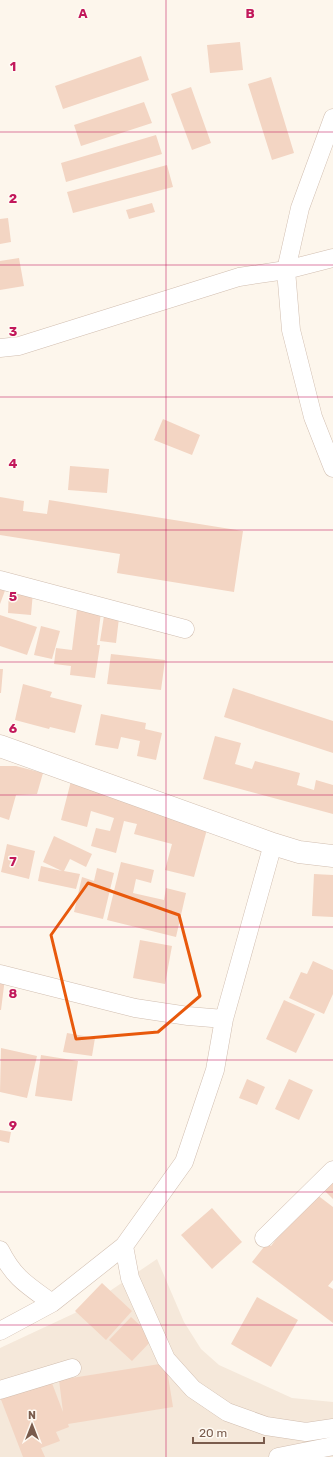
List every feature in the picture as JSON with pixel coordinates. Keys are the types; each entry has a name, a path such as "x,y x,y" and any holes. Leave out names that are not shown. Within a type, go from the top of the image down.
{"street":[{"path":"333,118 300,208 286,270 291,330 313,418 333,468"},
{"path":"0,348 19,346 239,277 286,270 333,258"},
{"path":"0,580 185,629"},
{"path":"0,746 273,844 299,852 333,856"},
{"path":"0,1331 52,1303 124,1246 184,1162 215,1070 224,1019 273,844"},
{"path":"0,974 135,1008 188,1016 224,1019"},
{"path":"264,1238 333,1170"},
{"path":"124,1246 130,1278 166,1359 193,1389 227,1412 266,1426 306,1432 333,1428"},
{"path":"0,1250 8,1265 22,1282 52,1303"},
{"path":"0,1390 72,1368"},
{"path":"278,1457 333,1446"}],"highlighted area":[{"path":"88,883 179,915 200,996 158,1032 76,1039 51,935"}],"shaded area":[{"path":"157,1259 184,1322 201,1349 219,1365 292,1398 333,1402 333,1457 0,1457 0,1348 75,1313"}],"building":[{"path":"240,42 243,70 210,73 207,45"},
{"path":"141,56 149,80 63,109 55,86"},
{"path":"271,77 294,153 272,160 248,84"},
{"path":"191,87 211,143 192,150 171,94"},
{"path":"144,102 152,123 81,146 74,125"},
{"path":"156,135 162,154 66,182 61,163"},
{"path":"167,165 173,187 73,213 67,192"},
{"path":"152,203 155,212 129,219 126,210"},
{"path":"8,218 11,242 0,244 0,219"},
{"path":"19,258 24,286 0,290 0,261"},
{"path":"163,419 200,435 192,455 154,440"},
{"path":"70,466 109,469 107,493 68,490"},
{"path":"0,497 24,501 23,511 47,514 49,500 243,531 234,592 117,573 120,554 0,535"},
{"path":"0,586 6,588 0,604"},
{"path":"9,590 33,592 31,615 8,613"},
{"path":"77,609 101,612 97,645 100,645 95,678 70,675 71,666 54,664 56,648 72,650"},
{"path":"0,615 37,627 27,655 0,646"},
{"path":"104,616 119,618 116,643 100,641"},
{"path":"41,626 60,631 52,659 34,655"},
{"path":"111,654 165,660 161,690 107,684"},
{"path":"0,669 3,669 1,693 0,693"},
{"path":"23,684 52,692 50,697 82,705 75,733 50,727 49,729 15,720"},
{"path":"233,688 333,721 333,753 224,717"},
{"path":"101,714 146,723 145,729 162,733 156,760 137,756 140,741 121,737 118,749 95,745"},
{"path":"215,736 241,743 235,764 252,769 255,761 300,773 297,785 314,790 316,780 333,785 333,814 203,779"},
{"path":"0,766 16,766 43,773 37,794 16,795 9,820 0,817"},
{"path":"71,781 209,822 194,877 165,870 172,844 134,834 137,824 124,821 116,853 91,846 96,828 110,831 114,818 91,811 87,827 61,820"},
{"path":"54,836 92,854 86,867 70,859 64,871 80,874 76,889 38,881 41,866 62,871 43,862"},
{"path":"7,844 35,851 29,879 1,872"},
{"path":"121,862 154,870 151,883 136,879 133,893 164,900 166,888 186,893 176,937 107,920"},
{"path":"97,868 114,873 103,919 74,912 82,877 94,881"},
{"path":"314,874 333,875 333,917 312,916"},
{"path":"140,940 172,946 165,984 133,978"},
{"path":"313,961 333,970 333,994 324,1014 289,998 301,972 307,974"},
{"path":"0,977 5,978 1,1010 0,1010"},
{"path":"284,1000 315,1014 296,1053 266,1039"},
{"path":"67,1033 95,1038 92,1056 63,1052"},
{"path":"1,1048 37,1056 27,1098 0,1092"},
{"path":"41,1055 78,1061 72,1101 35,1096"},
{"path":"247,1079 265,1087 257,1105 239,1098"},
{"path":"289,1079 313,1090 299,1120 275,1109"},
{"path":"0,1130 11,1132 9,1143 0,1141"},
{"path":"333,1176 333,1199 321,1187"},
{"path":"312,1191 333,1207 333,1280 328,1286 333,1289 333,1323 252,1262 267,1243 271,1246"},
{"path":"212,1208 242,1242 212,1269 181,1235"},
{"path":"102,1283 132,1311 106,1340 75,1311"},
{"path":"257,1297 298,1320 271,1367 231,1344"},
{"path":"131,1317 154,1338 132,1361 109,1340"},
{"path":"166,1363 173,1407 68,1424 69,1427 56,1432 60,1441 41,1448 45,1457 23,1457 0,1397 50,1378 63,1412 59,1380"}]}
